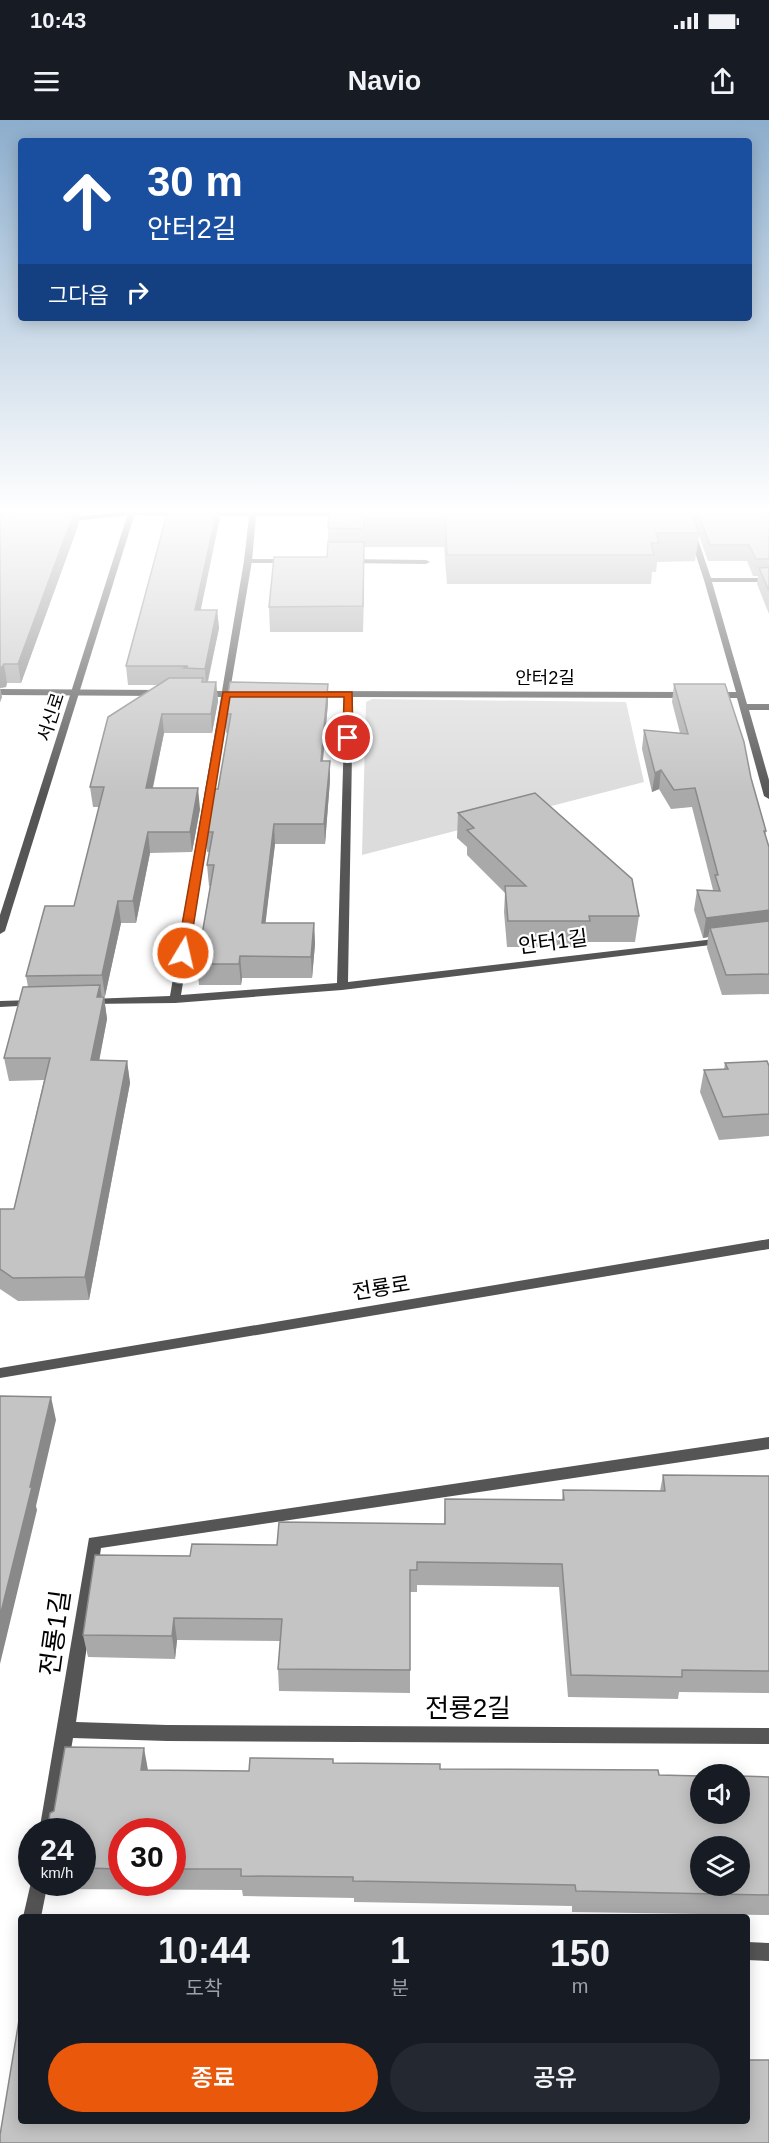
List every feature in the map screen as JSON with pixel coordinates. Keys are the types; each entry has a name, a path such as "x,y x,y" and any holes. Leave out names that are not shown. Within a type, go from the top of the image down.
{"street":[{"name":"서신로","path":"0,931 104,604"},
{"path":"175,1000 241,604"},
{"path":"715,604 769,795"},
{"path":"0,692 168,693"},
{"path":"191,693 260,694"},
{"name":"안터2길","path":"304,694 693,694"},
{"path":"342,987 349,694"},
{"path":"705,694 741,695"},
{"path":"745,707 769,707"},
{"name":"안터1길","path":"82,1002 175,1000 342,987 734,940"},
{"path":"0,1004 47,1003"},
{"name":"전룡로","path":"0,1373 769,1244"},
{"name":"전룡1길","path":"50,1818 94,1543 769,1443"},
{"name":"전룡2길","path":"66,1730 168,1733 769,1736"},
{"path":"33,1914 36,1896"},
{"path":"750,1951 769,1952"}],"shaded area":[{"path":"372,699 626,702 644,782 362,855 366,702"}],"building":[{"path":"0,604 40,604 18,664 4,664 0,668"},
{"path":"143,604 196,604 195,610 217,610 205,669 184,668 188,666 126,666"},
{"path":"269,604 363,604 363,606 269,607"},
{"path":"169,678 203,678 202,682 216,682 211,714 162,714 146,788 198,788 190,832 148,832 133,901 118,901 102,975 26,976 45,906 74,906 104,787 90,787 108,717"},
{"path":"230,682 328,684 321,761 330,761 324,824 274,824 262,923 314,923 311,957 240,956 239,964 197,964 214,865 207,865 213,832 205,832 212,789 218,789 231,714 225,714"},
{"path":"674,684 725,684 744,742 751,778 766,831 764,831 769,847 769,910 706,918 697,890 720,891 715,875 718,875 695,788 674,790 661,770 655,773 644,730 688,734"},
{"path":"535,793 632,879 639,916 589,916 590,921 508,921 505,886 526,886 467,830 474,828 458,813"},
{"path":"769,921 769,974 726,975 710,928"},
{"path":"100,985 97,997 104,997 91,1060 127,1061 85,1277 13,1278 0,1269 0,1209 14,1209 50,1058 4,1058 23,987"},
{"path":"767,1061 769,1066 769,1114 723,1117 704,1070 728,1069 725,1063"},
{"path":"0,1396 51,1397 30,1487 32,1487 0,1616"},
{"path":"663,1475 769,1476 769,1671 682,1670 682,1677 571,1675 562,1564 417,1562 417,1570 410,1570 410,1670 278,1669 282,1619 174,1618 172,1636 83,1635 95,1555 190,1556 192,1544 277,1545 279,1522 445,1524 445,1499 564,1500 563,1490 665,1491"},
{"path":"65,1747 144,1748 141,1770 249,1771 250,1758 333,1759 333,1763 440,1764 440,1769 658,1770 659,1775 690,1776 690,1824 750,1824 750,1776 769,1777 769,1895 750,1895 750,1836 690,1836 690,1893 576,1891 575,1885 353,1881 353,1877 241,1876 241,1869 186,1869 186,1818 108,1818 108,1869 96,1868 96,1818 49,1818 50,1813 54,1811"},
{"path":"18,2026 18,2124 750,2124 750,2060 769,2060 769,2143 0,2143"}],"route":[{"path":"183,953 226,694 349,694 348,738"}]}
